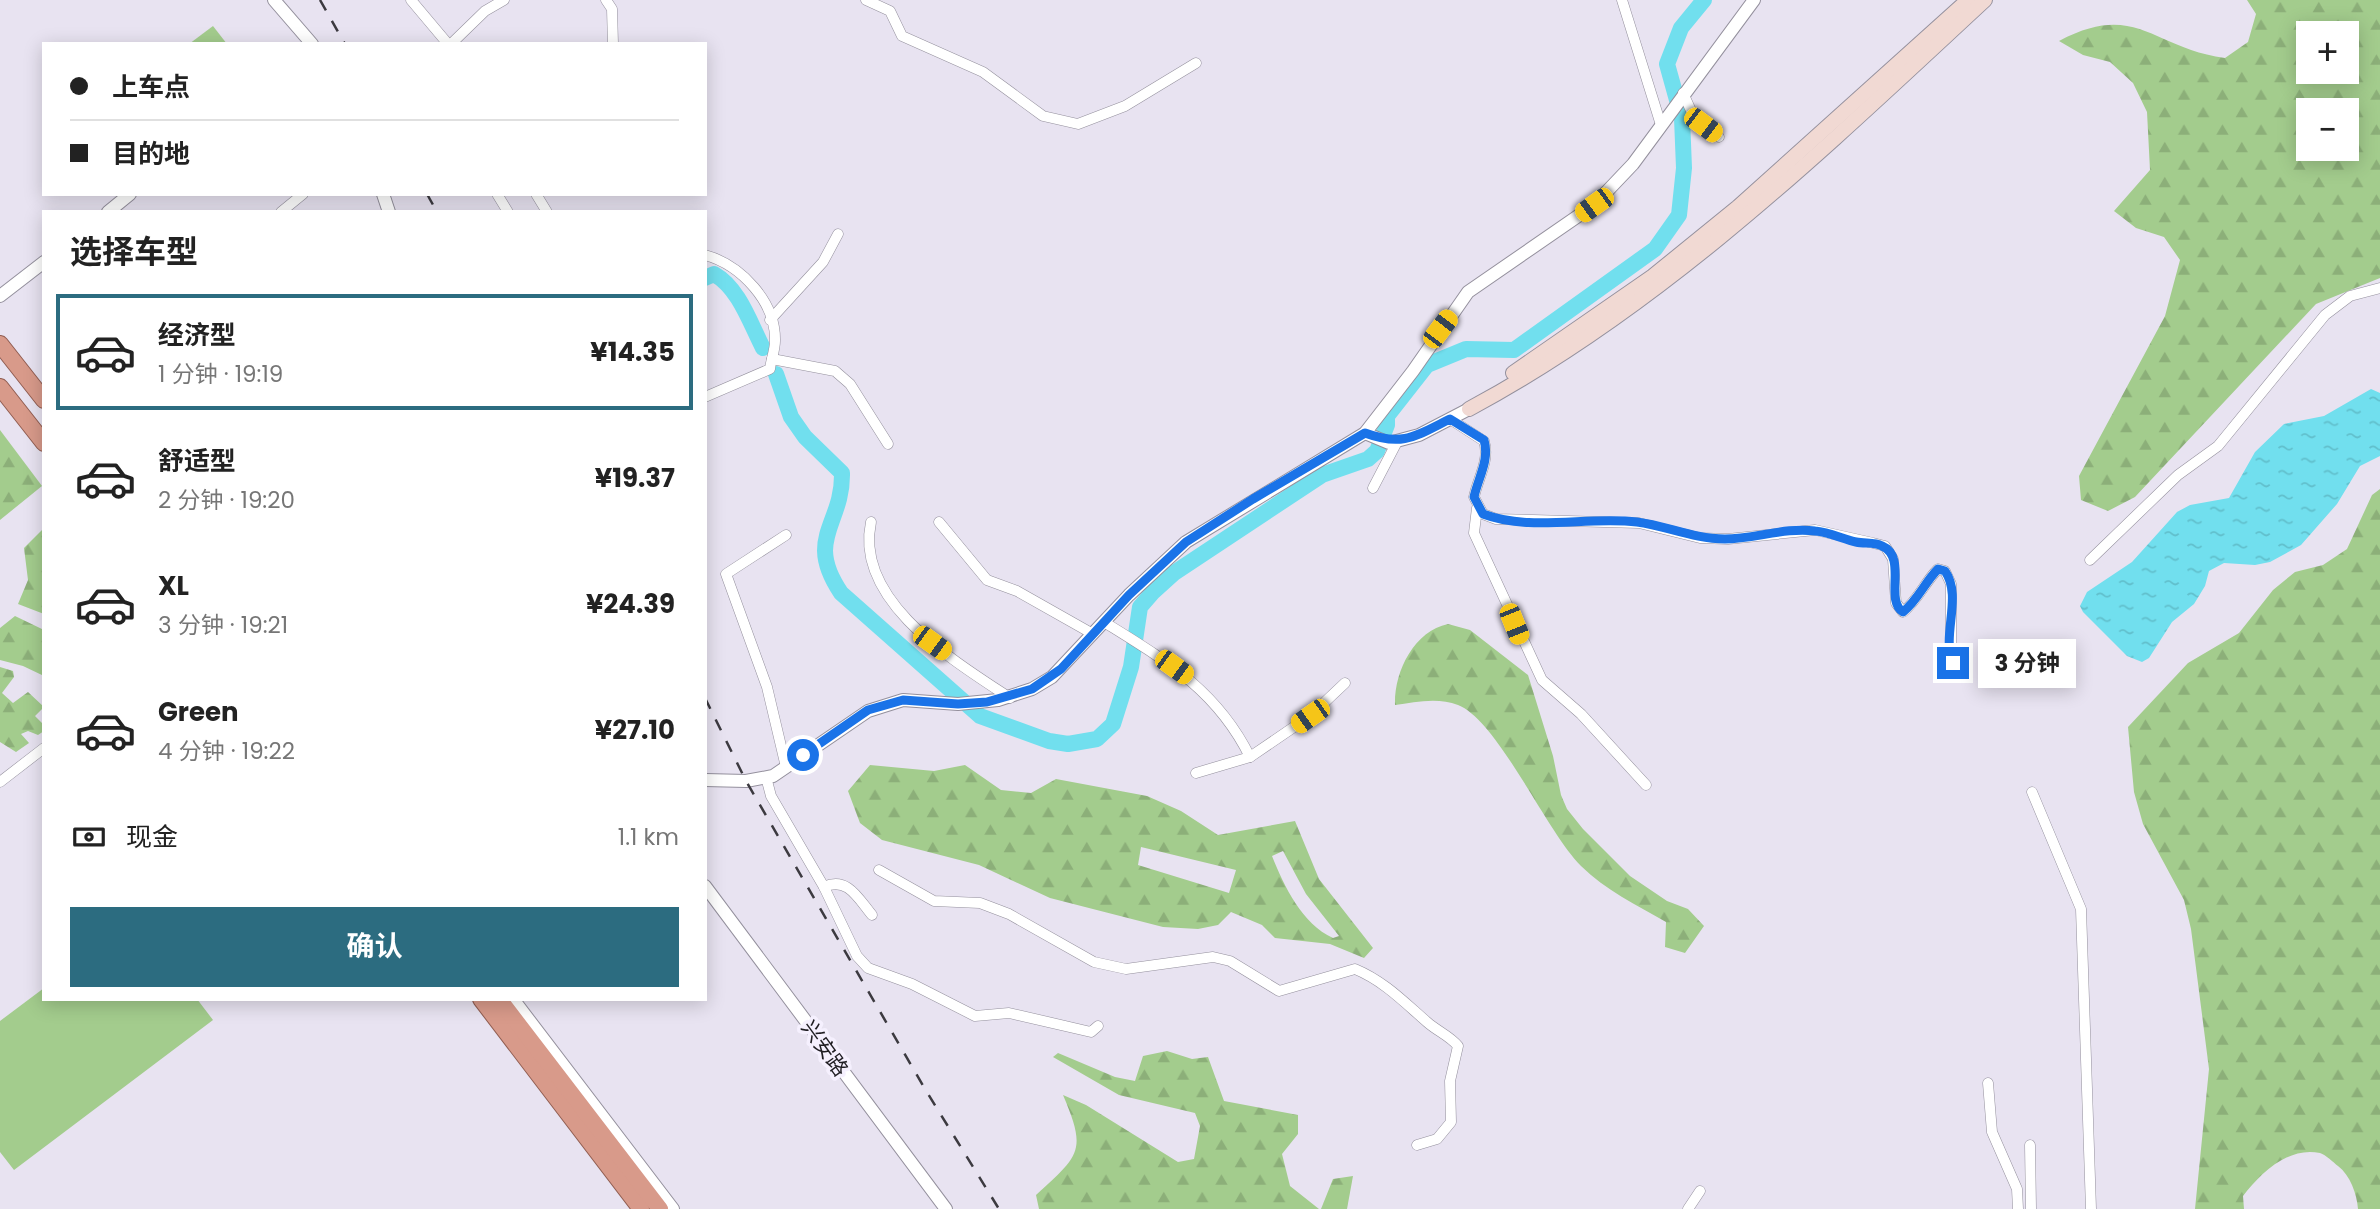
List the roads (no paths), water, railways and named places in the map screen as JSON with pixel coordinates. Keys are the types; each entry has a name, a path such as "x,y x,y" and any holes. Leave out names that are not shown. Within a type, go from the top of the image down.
{"highway":[{"path":"0,344 42,397"},
{"path":"0,387 42,440"},
{"path":"483,1001 641,1209"},
{"path":"501,1001 660,1209"}],"main road":[{"path":"1469,409 1487,390 1653,276 1728,216 1968,0"},
{"path":"1469,409 1582,341 1747,216 1985,0"}],"street":[{"path":"274,0 310,42"},
{"path":"411,0 448,42"},
{"path":"452,42 485,11 503,0"},
{"path":"606,0 612,9 612,42"},
{"path":"866,0 890,11 902,36 983,72 1043,116 1078,124 1125,106 1196,63"},
{"path":"1622,0 1661,125"},
{"path":"1373,488 1383,438 1413,371 1468,292 1594,205 1633,164 1682,94 1754,0"},
{"path":"1682,94 1693,115 1719,137"},
{"path":"110,210 128,196"},
{"path":"283,210 301,196"},
{"path":"770,320 824,262 838,234"},
{"path":"707,256 739,270 766,306 775,340 770,369 707,396"},
{"path":"0,296 42,264"},
{"path":"2090,560 2178,475 2218,446 2325,315 2350,296 2380,288"},
{"path":"772,359 835,371 850,384 888,443"},
{"path":"707,780 746,781 766,777 868,710 903,700 962,703 1010,698 1052,677 1186,542 1253,499 1383,438 1419,435 1469,409"},
{"path":"1450,419 1484,440 1487,449 1474,497 1477,508 1474,533 1494,572 1520,638 1542,680 1581,714 1646,785"},
{"path":"1477,508 1483,514 1496,519 1639,523 1700,538 1728,539 1815,530 1885,547 1893,559 1896,603 1903,612 1938,569 1949,577 1951,657 1953,663 1964,668"},
{"path":"871,522 869,559 878,581 901,612 932,643 1010,698"},
{"path":"939,522 987,580 1017,591 1093,634"},
{"path":"786,535 726,574 767,687 786,766"},
{"path":"1104,622 1194,682 1238,732 1250,757"},
{"path":"1196,773 1250,757 1310,716 1345,682"},
{"path":"0,782 42,750"},
{"path":"766,777 771,796 824,887 857,956 868,968 912,984 975,1016 1009,1013 1091,1032 1098,1026"},
{"path":"2032,792 2081,909 2091,1209"},
{"path":"878,870 934,901 980,904 1009,914 1094,962 1111,968 1126,969 1213,957 1230,961 1279,990 1355,969 1366,973 1411,1004 1426,1021 1458,1046 1450,1081 1451,1122 1437,1139 1417,1145"},
{"path":"824,887 835,882 845,884 872,915"},
{"name":"兴安路","path":"707,889 946,1209"},
{"path":"515,1001 673,1209"},
{"path":"1988,1083 1992,1132 2017,1189 2018,1209"},
{"path":"2030,1145 2031,1209"},
{"path":"1688,1209 1700,1191"}],"water":[{"path":"2371,389 2380,393 2380,456 2360,466 2337,504 2301,545 2270,562 2255,565 2224,563 2209,571 2205,586 2194,604 2172,622 2149,658 2142,662 2127,656 2083,612 2080,606 2087,592 2132,562 2177,512 2190,505 2229,498 2255,452 2284,424 2324,416"}],"waterway":[{"path":"776,374 791,417 805,437 842,473 841,491 825,545 830,574 841,593 980,716 1049,741 1068,744 1097,739 1113,724 1131,667 1140,607 1174,573 1322,475 1368,459 1377,451 1387,425 1387,416 1427,365 1466,349 1514,350 1655,249 1679,215 1684,168 1682,118 1667,64 1681,28 1704,0"},
{"path":"707,277 714,274 730,288 743,307 763,348"}],"railway":[{"path":"320,0 344,42"},
{"path":"428,196 436,210"},
{"path":"707,702 746,781 925,1089 999,1209"}]}
